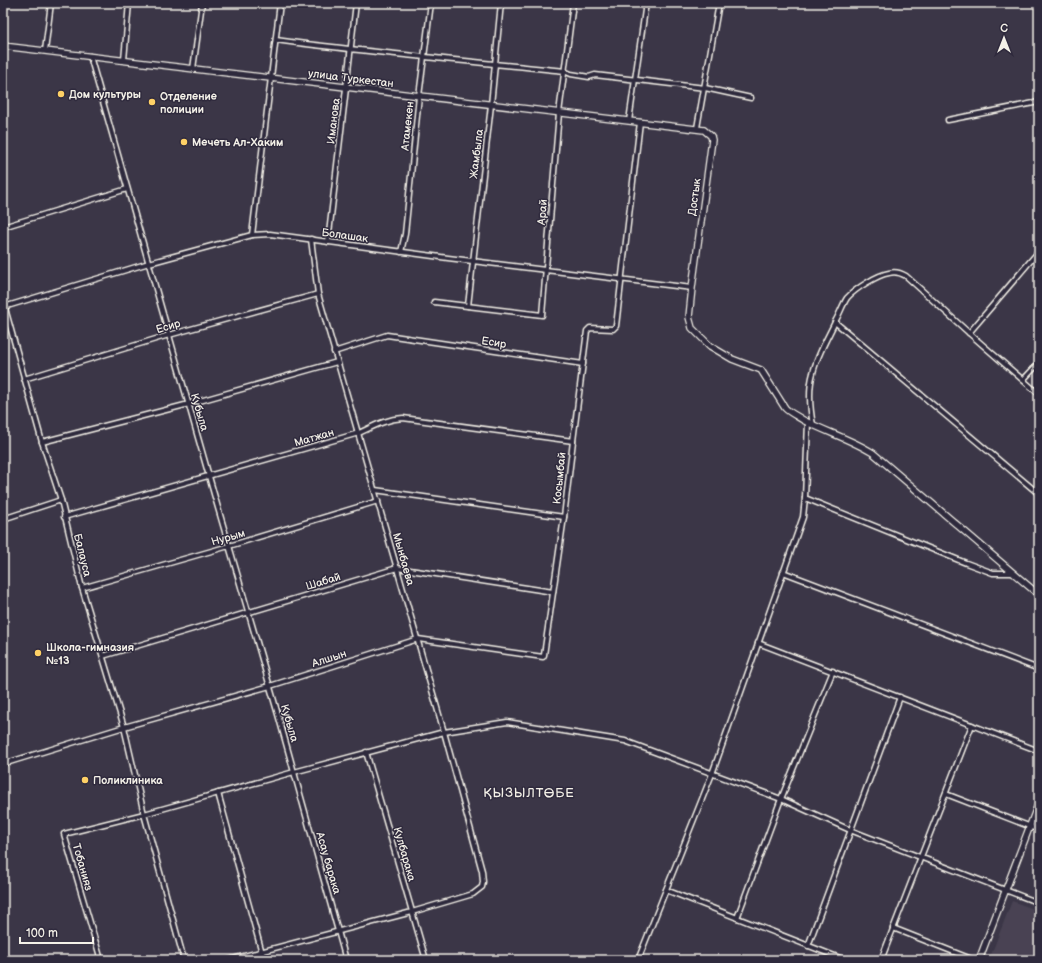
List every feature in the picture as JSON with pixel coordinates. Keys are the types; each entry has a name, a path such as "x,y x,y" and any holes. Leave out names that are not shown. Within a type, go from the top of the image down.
{"street":[{"path":"45,51 51,3"},
{"path":"124,60 130,3"},
{"path":"193,69 202,3"},
{"path":"252,235 280,3"},
{"name":"Иманова","path":"328,242 356,3"},
{"name":"Атамекен","path":"401,252 405,234 419,96 431,3"},
{"name":"Жамбыла","path":"468,306 501,3"},
{"name":"Арай","path":"434,302 542,315 559,113 573,3"},
{"path":"629,121 646,3"},
{"path":"697,128 719,4 703,3"},
{"path":"276,40 351,50 564,71 571,74 589,77 595,75 635,79 704,88 751,98"},
{"name":"улица Туркестан","path":"3,46 491,105 697,128"},
{"name":"Кубыла","path":"90,56 294,772"},
{"path":"948,120 1039,102"},
{"path":"622,279 640,122"},
{"name":"Достык","path":"697,128 708,132 712,136 712,140 689,317 694,331 710,346 732,359 761,370 789,412 810,424 864,447 873,453 1039,595"},
{"path":"3,227 127,189"},
{"name":"Болашак","path":"4,307 149,263 252,235 270,234 401,252 692,288"},
{"name":"Мынбаева","path":"311,239 318,294 418,639 482,871 482,887 473,894 412,912"},
{"path":"969,333 1039,251"},
{"path":"640,959 712,774 803,517 810,424 811,382 813,372 825,343 846,300 852,293 883,274 890,272 900,273 906,276 1039,394"},
{"name":"Косымбай","path":"543,657 564,517 588,329 615,328 622,279"},
{"name":"Есир","path":"24,378 169,335 318,294"},
{"name":"Балауса","path":"3,301 42,442 61,500 82,588 124,727 144,814 184,960"},
{"path":"835,322 1039,494"},
{"name":"Есир","path":"334,352 387,335 583,364"},
{"path":"42,442 189,404 337,362"},
{"path":"1023,380 1039,363"},
{"name":"Матжан","path":"64,517 359,433 381,422 391,419 403,418 573,441"},
{"path":"375,490 564,517"},
{"path":"805,498 973,566 993,573 1012,573"},
{"path":"3,518 61,500"},
{"name":"Нурым","path":"82,588 229,546 378,500"},
{"name":"Шабай","path":"103,656 397,568 553,592"},
{"path":"784,572 1039,668"},
{"name":"Алшын","path":"3,764 124,727 270,686 418,639 543,657"},
{"path":"758,643 1039,752"},
{"path":"737,918 781,800 833,671"},
{"path":"808,946 900,697"},
{"path":"144,814 366,752 444,732 507,722 565,730 625,741 781,800 850,830 921,856 1039,903"},
{"path":"881,960 972,725"},
{"name":"Кулбарака","path":"366,752 426,960"},
{"name":"Асау барака","path":"294,772 346,960"},
{"path":"218,793 264,960"},
{"path":"946,794 1039,830"},
{"path":"979,960 1039,802"},
{"name":"Тобанияз","path":"101,960 64,834 144,814"},
{"path":"666,890 845,960"},
{"path":"229,960 412,912"},
{"path":"893,928 974,960"}],"shaded area":[{"path":"1012,901 1039,911 1039,960 989,960"}],"place":[{"name":"Дом культуры","path":"61,94"},
{"name":"Отделение полиции","path":"152,102"},
{"name":"Мечеть Ал-Хаким","path":"184,142"},
{"name":"Школа-гимназия №13","path":"38,653"},
{"name":"Поликлиника","path":"85,780"}],"district":[{"name":"ҚЫЗЫЛТӨБЕ","path":"529,792"}]}
